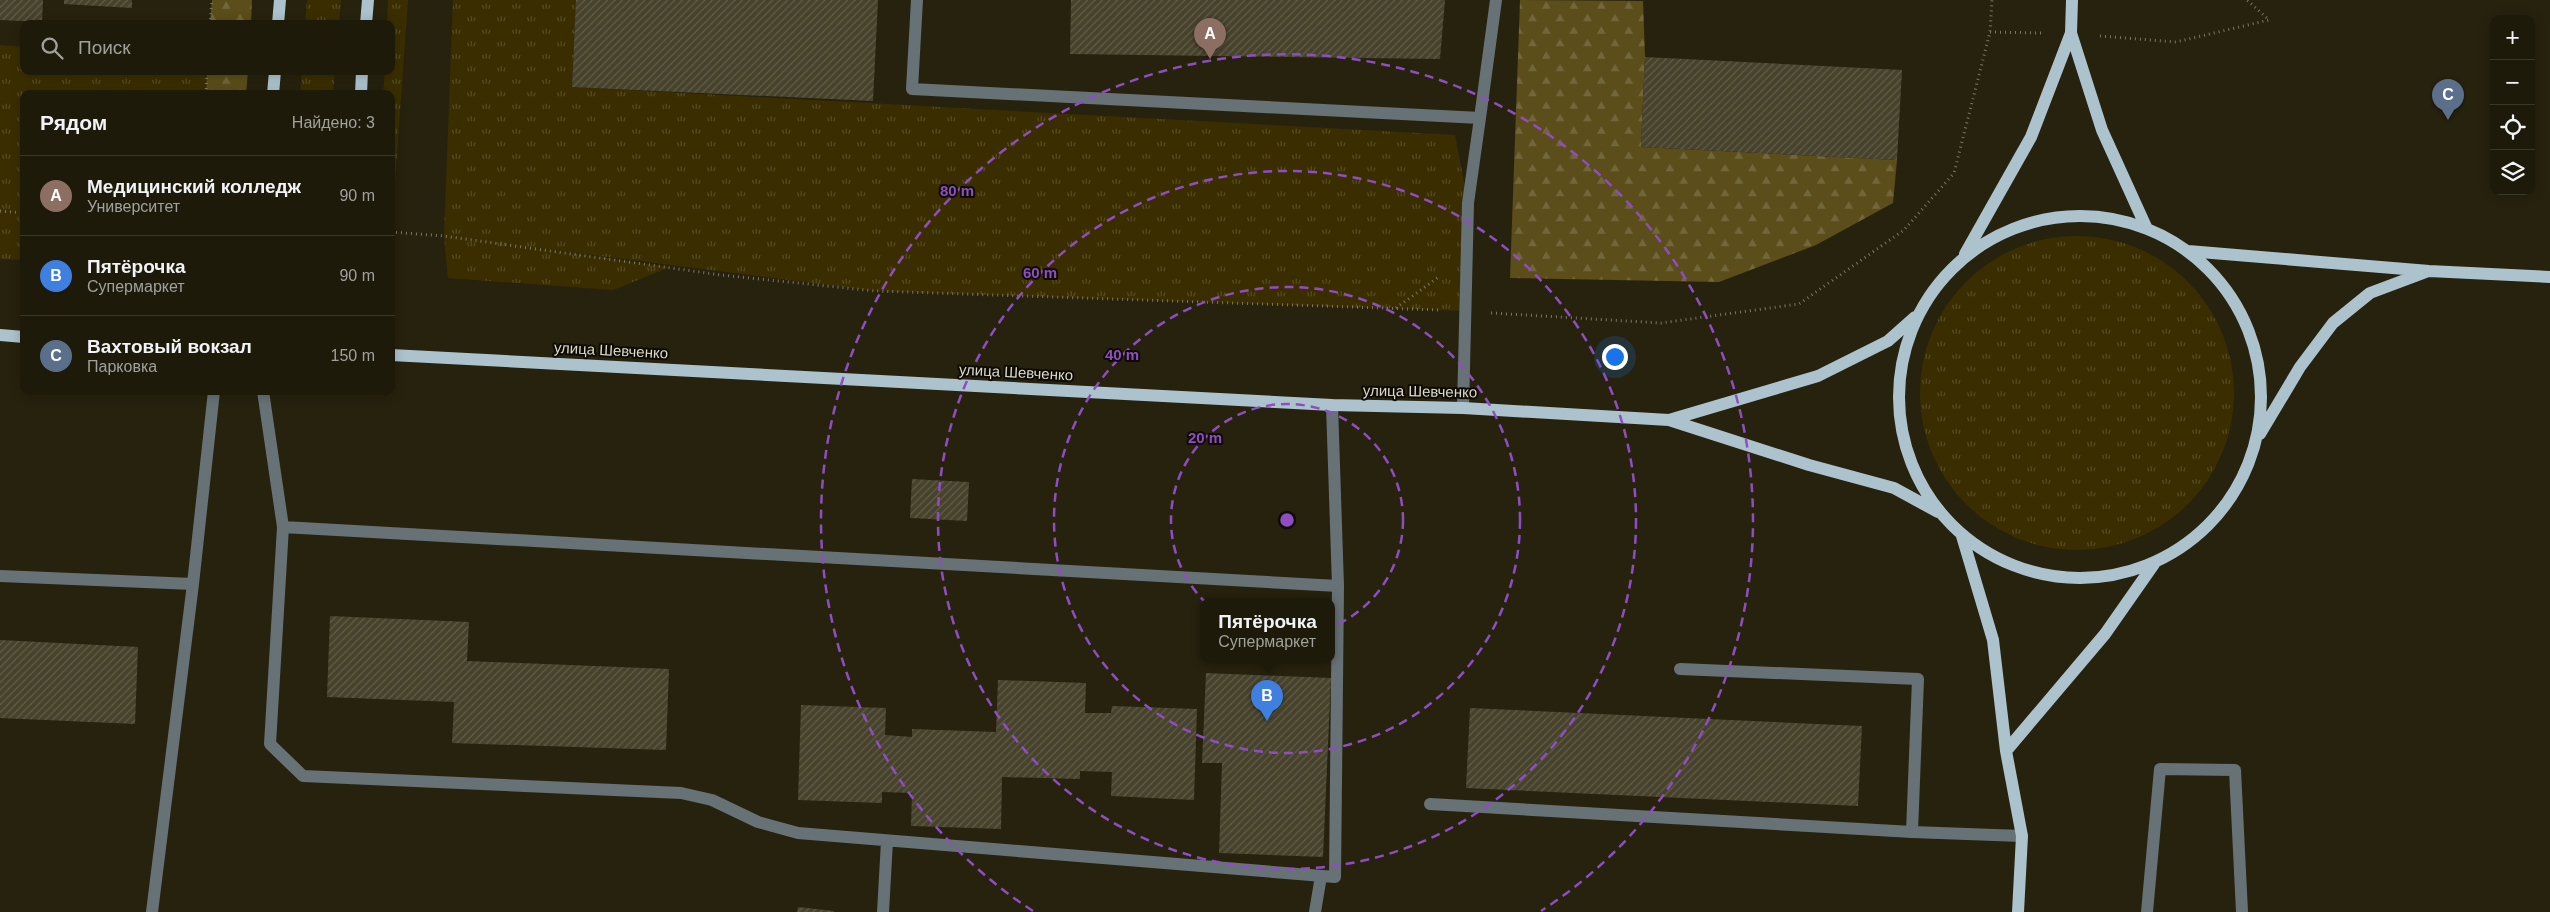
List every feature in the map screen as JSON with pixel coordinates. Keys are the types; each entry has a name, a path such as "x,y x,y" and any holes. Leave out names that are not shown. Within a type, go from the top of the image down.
{"main road":[{"path":"278,20 280,0"},
{"path":"366,20 368,0"},
{"path":"1964,256 2031,137 2071,33 2072,0"},
{"path":"2071,33 2102,130 2147,228"},
{"path":"274,90 275,75"},
{"path":"360,90 362,75"},
{"path":"1669,420 1818,376 1888,341 1916,316 1937,284 1964,256 1991,238 2021,225 2052,218 2084,216 2116,219 2147,228 2169,238 2188,251 2219,280 2245,323 2257,354 2262,396 2258,438"},
{"path":"2188,251 2429,271 2550,277"},
{"path":"1916,316 1900,366 1898,418 1911,468 1938,512 1962,536 2004,564 2054,578 2105,578 2154,564 2190,542 2220,513 2243,478 2258,438 2300,367 2333,323 2370,293 2429,271"},
{"path":"0,335 20,337"},
{"name":"улица Шевченко","path":"395,355 1332,406 1463,408 1669,420"},
{"path":"1669,420 1809,465 1894,488 1938,512"},
{"path":"1962,536 1993,640 2006,751 2022,836 2018,912"},
{"path":"2006,751 2105,634 2154,564"}],"lane":[{"path":"917,0 912,89 1480,118"},
{"path":"1463,408 1468,203 1496,0"},
{"path":"152,912 193,584 214,395"},
{"path":"264,395 283,527 270,744 302,776 681,793 712,800 758,822 798,833 1335,878 1338,586 1332,406"},
{"path":"283,527 1338,586"},
{"path":"0,576 193,584"},
{"path":"1680,669 1918,679 1912,832"},
{"path":"2147,912 2160,769 2235,770 2242,912"},
{"path":"1430,804 1912,832 2022,836"},
{"path":"883,912 887,841"},
{"path":"1315,912 1322,876"}],"path":[{"path":"210,20 212,0"},
{"path":"395,232 444,236 721,274 875,291 1465,312 1661,322 1799,304 1904,230 1954,173 1990,32 1992,0"},
{"path":"1990,32 2071,33 2176,42 2269,20 2247,0"},
{"path":"206,90 207,75"},
{"path":"0,211 20,213"}],"green space":[{"path":"212,0 252,0 251,20 210,20"},
{"path":"307,0 341,0 339,20 305,20"},
{"path":"388,0 408,0 395,181 395,90 383,90 385,75 395,75 395,20 387,20"},
{"path":"453,0 576,0 572,87 1455,135 1468,203 1465,311 875,291 522,246 670,267 613,290 448,278 444,236"},
{"path":"1520,0 1643,1 1645,57 1641,147 1897,160 1893,203 1816,245 1719,282 1510,278"},
{"path":"0,45 20,47 20,75 207,75 206,90 20,90 20,260 0,259"},
{"path":"207,75 248,75 246,90 206,90"},
{"path":"302,75 335,75 333,90 300,90"},
{"path":"2077,236 2108,239 2137,248 2164,262 2188,282 2208,306 2222,333 2231,362 2234,393 2231,424 2222,453 2208,480 2188,504 2164,524 2137,538 2108,547 2077,550 2046,547 2017,538 1990,524 1966,504 1946,480 1932,453 1923,424 1920,393 1923,362 1932,333 1946,306 1966,282 1990,262 2017,248 2046,239"}],"building":[{"path":"0,0 43,0 42,20 0,20"},
{"path":"64,0 132,0 132,8 64,4"},
{"path":"576,0 878,0 873,101 572,87"},
{"path":"1071,0 1445,0 1440,59 1070,54"},
{"path":"1645,57 1902,70 1897,160 1641,147"},
{"path":"912,479 969,482 967,521 910,518"},
{"path":"330,616 469,622 467,661 669,669 666,750 452,743 454,702 327,697"},
{"path":"0,640 138,647 135,724 0,718"},
{"path":"1206,673 1331,678 1323,857 1219,853 1222,763 1202,763"},
{"path":"998,680 1086,683 1085,713 1111,713 1112,706 1197,709 1194,800 1111,796 1112,772 1080,771 1080,779 1002,777 1001,829 911,826 912,793 882,792 882,803 798,800 801,705 886,708 885,735 912,737 912,729 996,732"},
{"path":"1470,708 1862,726 1858,806 1466,788"},
{"path":"798,907 834,911 834,912 797,912"}],"place":[{"name":"Медицинский колледж","path":"1210,59"},
{"name":"Вахтовый вокзал","path":"2448,120"},
{"name":"Пятёрочка","path":"1267,721"}]}
